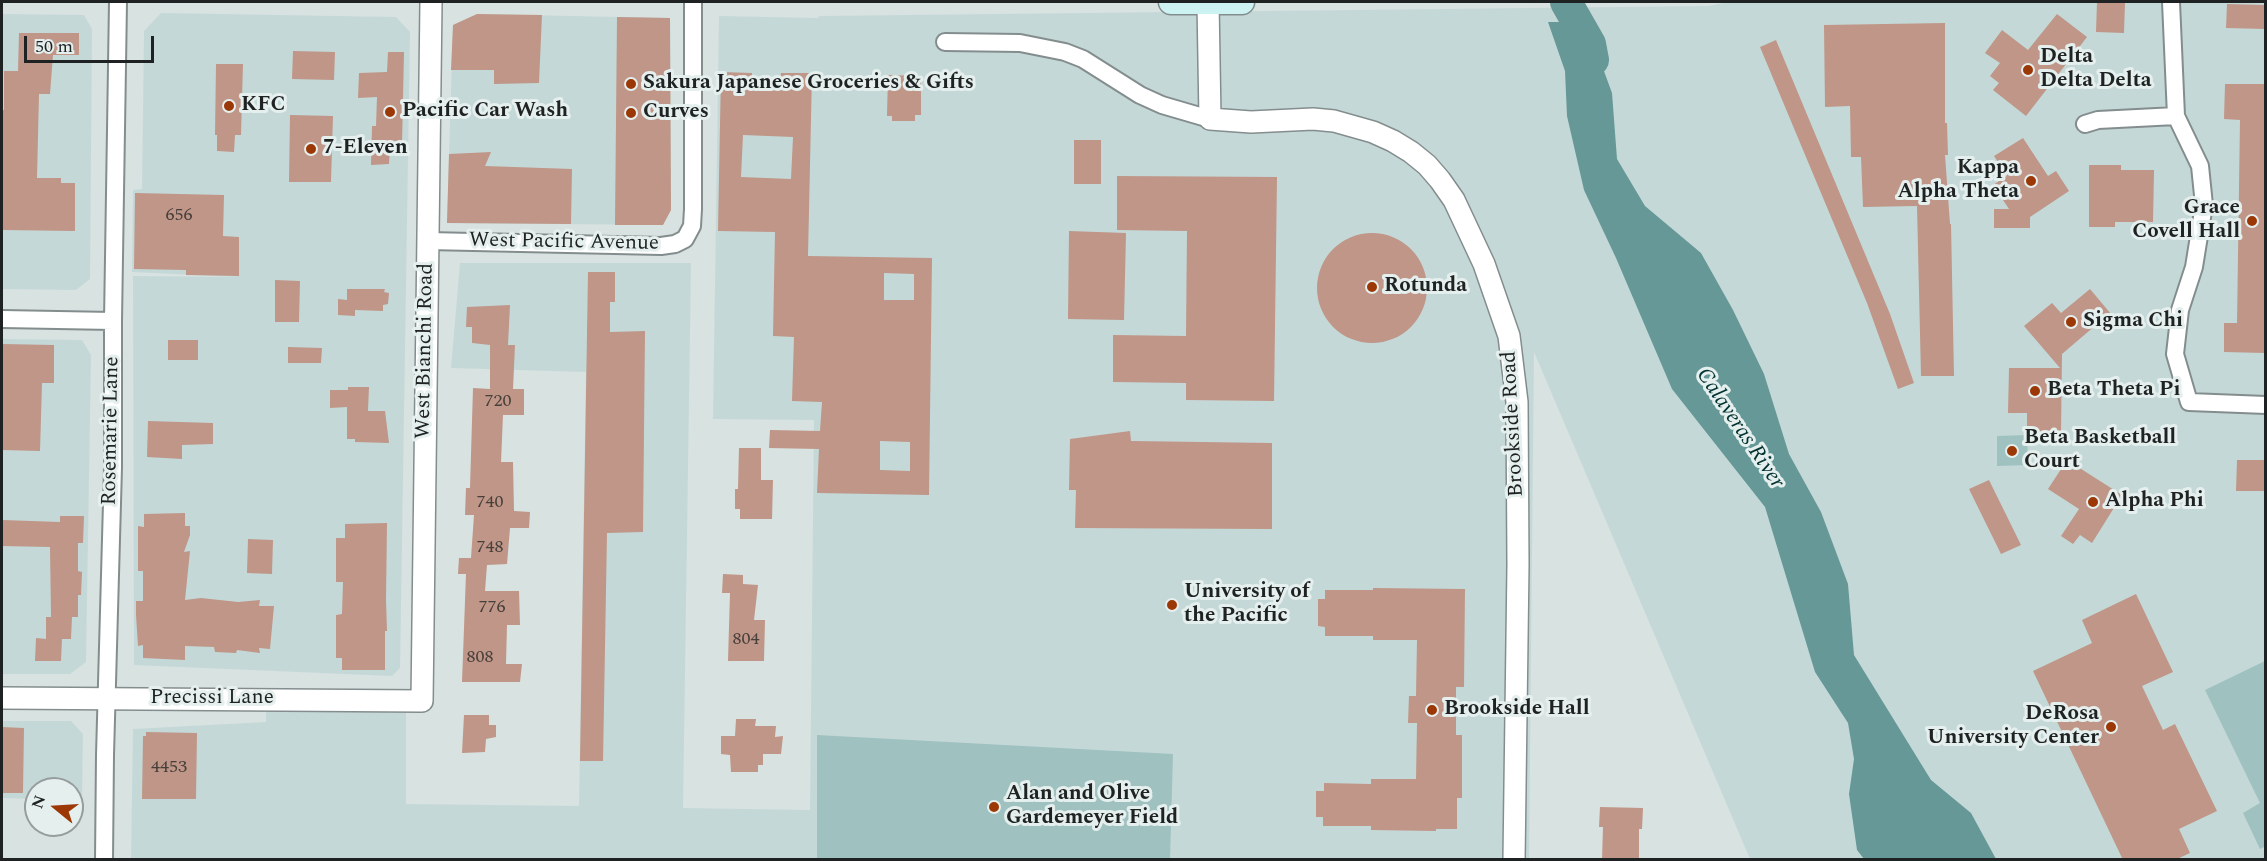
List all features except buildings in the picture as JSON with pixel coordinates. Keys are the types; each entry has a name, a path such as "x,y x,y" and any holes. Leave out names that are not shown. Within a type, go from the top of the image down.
{"main road":[{"path":"1171,2 1242,2"}],"street":[{"name":"Rosemarie Lane","path":"104,860 114,467 113,321 118,2"},
{"name":"West Bianchi Road","path":"422,701 431,2"},
{"name":"West Pacific Avenue","path":"427,241 661,246 675,244 685,239 692,226 693,2"},
{"path":"1208,2 1210,119"},
{"path":"2172,2 2176,116 2200,166 2204,205 2194,267 2180,310 2175,354 2189,402 2265,405"},
{"name":"Brookside Road","path":"945,42 1020,43 1065,52 1083,59 1140,95 1162,105 1210,119 1251,122 1313,119 1334,121 1373,132 1393,141 1427,165 1440,180 1454,201 1484,264 1509,336 1517,402 1518,565 1514,860"},
{"path":"2085,124 2098,120 2176,116"},
{"path":"2,320 113,321"},
{"name":"Precissi Lane","path":"2,698 422,701"}],"shaded area":[{"name":"University of the Pacific","path":"1727,2 2265,2 2265,859 1750,859 1534,352 1529,859 131,860 133,729 266,722 266,706 406,709 406,804 579,806 586,372 451,368 460,263 691,263 683,808 810,810 814,420 713,419 719,16 818,18 819,16 1709,6"},
{"path":"161,13 396,17 410,32 400,668 392,676 134,665 133,276 238,277 132,272 133,190 142,189 144,31"},
{"path":"2,14 84,15 92,29 90,279 76,290 2,289"},
{"path":"477,14 670,18 671,210 663,225 447,223 453,25"},
{"path":"2,339 82,340 91,355 86,662 70,674 2,674"},
{"name":"Beta Basketball Court","path":"2027,435 2028,465 1997,466 1997,436"},
{"path":"2265,661 2266,846 2260,849 2243,813 2260,803 2205,690"},
{"path":"2,721 71,721 83,734 82,777 24,777 24,799 2,798"},
{"name":"Alan and Olive Gardemeyer Field","path":"817,735 1173,754 1170,859 817,859"}],"water":[{"path":"1548,22 1586,22 1612,93 1617,159 1645,206 1701,253 1733,310 1764,374 1789,454 1821,512 1848,584 1854,655 1931,780 1971,813 1996,859 1864,859 1857,850 1849,794 1854,759 1848,723 1815,672 1765,507 1672,389 1584,190 1567,116 1565,71"}],"waterway":[{"name":"Calaveras River","path":"1566,2 1590,44 1593,60"}],"place":[{"name":"Delta Delta Delta","path":"2028,70"},
{"name":"Sakura Japanese Groceries & Gifts","path":"631,84"},
{"name":"KFC","path":"229,106"},
{"name":"Pacific Car Wash","path":"390,112"},
{"name":"Curves","path":"631,113"},
{"name":"7-Eleven","path":"311,149"},
{"name":"Kappa Alpha Theta","path":"2031,181"},
{"name":"Grace Covell Hall","path":"2252,221"},
{"name":"Rotunda","path":"1372,287"},
{"name":"Sigma Chi","path":"2071,322"},
{"name":"Beta Theta Pi","path":"2035,391"},
{"name":"Beta Basketball Court","path":"2012,451"},
{"name":"Alpha Phi","path":"2093,502"},
{"name":"University of the Pacific","path":"1172,605"},
{"name":"Brookside Hall","path":"1432,710"},
{"name":"DeRosa University Center","path":"2111,727"},
{"name":"Alan and Olive Gardemeyer Field","path":"994,807"}]}
